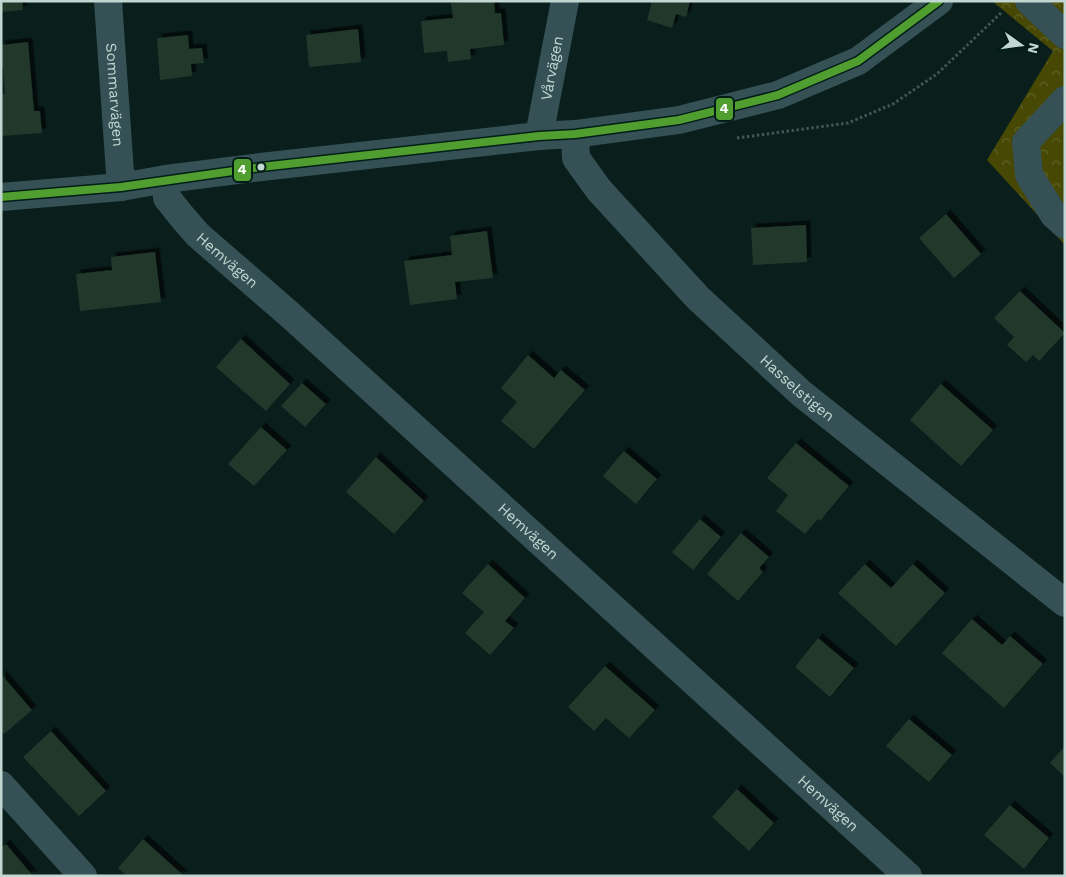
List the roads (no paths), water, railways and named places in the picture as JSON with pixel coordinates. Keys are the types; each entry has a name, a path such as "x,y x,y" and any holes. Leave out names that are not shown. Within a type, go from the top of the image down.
{"street":[{"name":"Sommarvägen","path":"108,1 120,187"},
{"name":"Vårvägen","path":"539,136 565,1"},
{"path":"1,197 120,187 166,179 539,136 574,134 680,120 778,95 858,61 939,1"},
{"path":"1029,1 1065,35"},
{"path":"1065,100 1026,142 1029,175 1054,215 1065,225"},
{"name":"Hasselstigen","path":"574,134 576,158 600,190 698,298 802,394 1065,603"},
{"name":"Hemvägen","path":"166,179 167,198 198,235 289,314 507,514 908,876"},
{"path":"1,785 82,876"}]}
